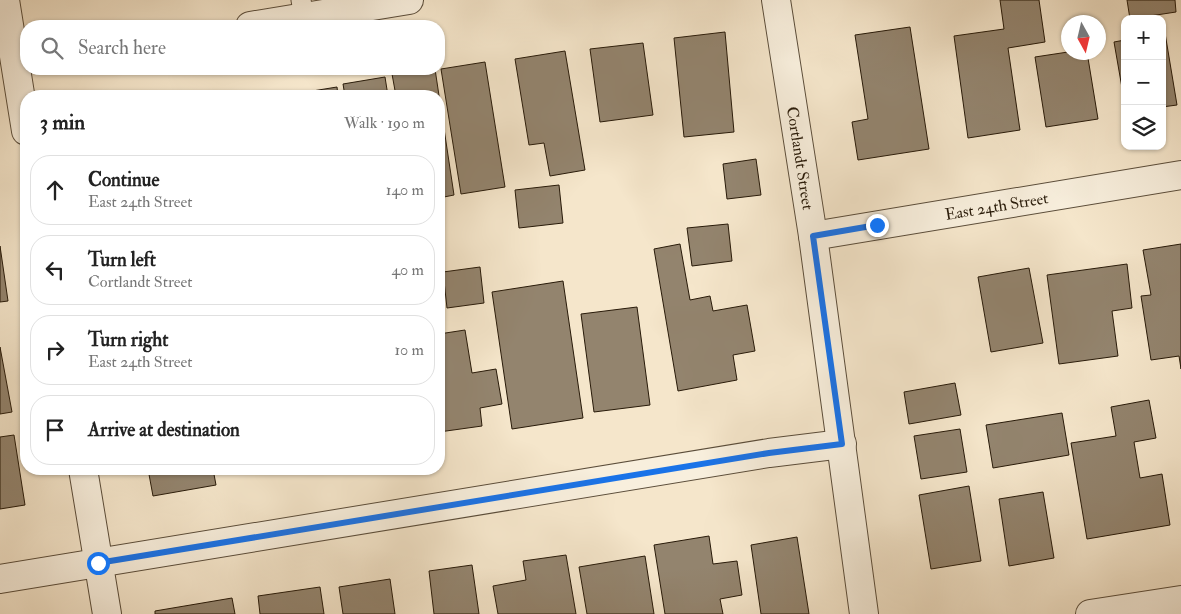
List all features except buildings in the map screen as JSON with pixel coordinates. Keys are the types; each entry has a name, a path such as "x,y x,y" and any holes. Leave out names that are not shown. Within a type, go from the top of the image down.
{"street":[{"path":"5,0 20,98"},
{"path":"269,20 303,9 409,0"},
{"name":"Cortlandt Street","path":"776,0 813,236 864,614"},
{"name":"East 24th Street","path":"813,236 1181,176"},
{"path":"0,579 769,453 842,444"},
{"path":"84,475 107,614"},
{"path":"1090,614 1181,600"}],"route":[{"path":"98,563 769,453 842,444 813,236 877,225"}]}
